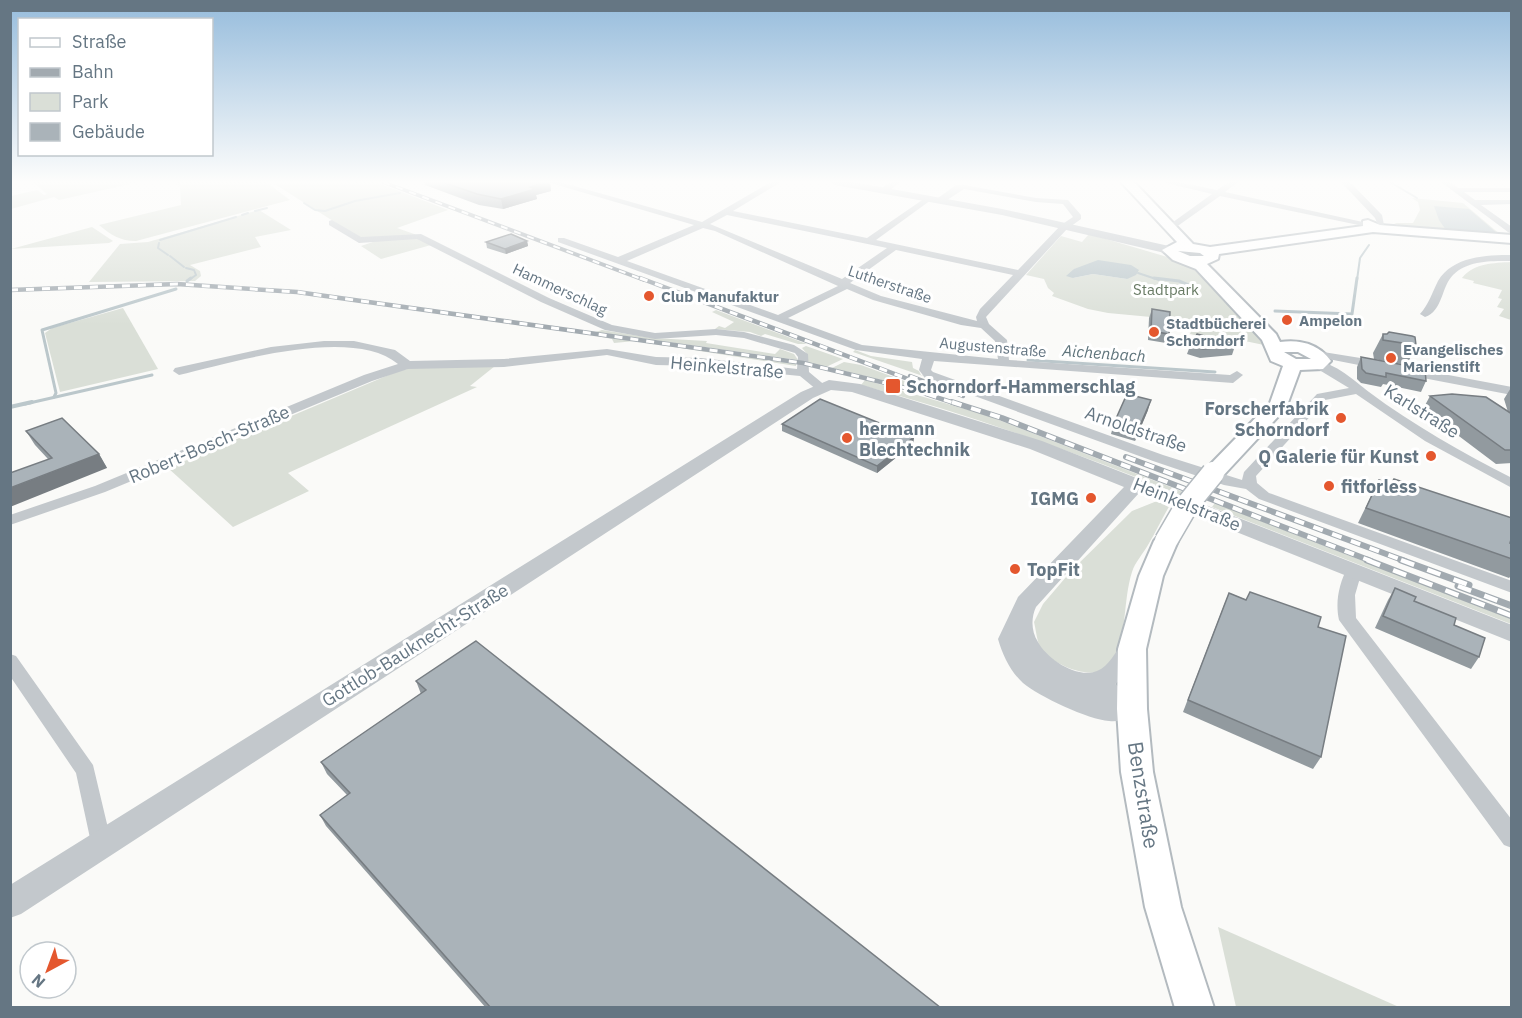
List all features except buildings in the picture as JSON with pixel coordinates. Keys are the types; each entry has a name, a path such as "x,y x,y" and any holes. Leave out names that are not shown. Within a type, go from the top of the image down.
{"main road":[{"path":"1174,230 1188,253 1270,338 1287,353 1317,360"},
{"path":"1170,250 1176,256 1188,253 1209,255 1358,230"},
{"path":"1455,230 1510,232"},
{"path":"1209,255 1287,353"},
{"name":"Benzstraße","path":"1190,990 1163,907 1137,772 1132,709 1132,649 1151,576 1176,520 1192,496 1279,404 1287,353"},
{"name":"Benzstraße","path":"1142,616 1146,653 1149,771 1182,928 1190,990"}],"street":[{"name":"Hammerschlag","path":"341,230 359,240 418,236 545,300 609,328 655,336 716,332 744,335 790,347 804,356 812,380"},
{"path":"618,261 691,230"},
{"name":"Lutherstraße","path":"716,230 734,235 844,285 914,309 965,323 984,325"},
{"path":"813,230 1020,273"},
{"path":"869,241 885,230"},
{"path":"1004,363 1001,340 984,325 981,317 984,311 1063,230"},
{"path":"1084,230 1170,250"},
{"name":"Augustenstraße","path":"561,240 849,346 929,357 1235,377"},
{"path":"778,319 844,285 894,246"},
{"path":"1425,314 1431,310 1444,280 1454,268 1477,259 1512,258"},
{"path":"179,371 271,350 324,344 354,344 377,348 391,352 407,365"},
{"name":"Heinkelstraße","path":"407,365 504,363 607,352 656,361 701,362 854,387 1036,445 1512,634"},
{"name":"Arnoldstraße","path":"929,357 925,370 929,375 1158,458 1229,482 1250,485 1264,496 1512,587"},
{"path":"1317,360 1512,391"},
{"name":"Karlstraße","path":"1317,360 1339,374 1357,390 1451,450 1512,484"},
{"name":"Robert-Bosch-Straße","path":"10,520 100,489 368,378 407,365"},
{"name":"Gottlob-Bauknecht-Straße","path":"10,903 812,380"},
{"path":"1468,383 1476,387 1482,398"},
{"path":"1250,485 1249,475 1322,397 1357,390"},
{"path":"1132,709 1107,711 1082,704 1055,692 1031,676 1016,658 1010,639 1026,603 1137,484"},
{"path":"1354,571 1348,585 1344,607 1348,620 1512,838"},
{"path":"1020,617 1026,642 1044,664 1112,693 1132,709"},
{"path":"1082,682 1103,679 1119,668 1132,649"},
{"path":"10,661 86,771 101,845"}],"green space":[{"path":"83,230 96,230 113,241 109,243 11,249"},
{"path":"105,230 179,230 136,241 125,240"},
{"path":"191,230 291,230 255,237 261,247 190,265 200,271 201,276 195,281 89,282 120,244 148,242"},
{"path":"347,230 401,230 417,235 360,238"},
{"path":"1426,230 1494,230 1501,235"},
{"name":"Stadtpark","path":"1089,234 1181,261 1214,288 1264,345 1240,340 1237,345 1190,334 1193,326 1151,317 1088,309 1052,296 1054,293 1048,288 1044,279 1026,275 1061,236 1082,242","holes":["1131,265 1127,279 1093,274 1073,278 1074,269"]},
{"path":"414,237 431,245 381,259 361,246 382,239"},
{"path":"1512,262 1511,323 1511,320 1499,316 1504,309 1497,307 1502,299 1498,298 1502,290 1462,278 1478,267"},
{"path":"123,308 158,369 60,392 45,333 52,328"},
{"path":"716,310 807,344 798,344 765,334 761,336 750,332 715,329 719,326 725,328 734,322 712,312"},
{"path":"602,330 653,338 707,341 706,343 775,354 780,349 794,354 798,360 596,332"},
{"path":"577,332 796,363 796,366 635,341 614,343 612,339"},
{"path":"806,346 843,359 826,367 808,363 808,355 802,348"},
{"path":"855,350 871,356 912,362 913,368 921,375 952,386 853,352"},
{"path":"844,362 861,365 940,394 832,368"},
{"path":"495,366 470,386 477,387 288,473 309,491 233,527 168,468 398,371 417,367"},
{"path":"865,380 986,415 1186,493 1184,496 983,422 861,385"},
{"path":"1157,501 1170,505 1132,572 1121,641 1113,662 1107,669 1088,672 1066,667 1055,661 1041,649 1038,643 1034,622 1043,604 1072,570 1132,511"},
{"path":"1215,503 1511,619 1511,624 1212,507"},
{"path":"1218,927 1399,1007 1236,1007"}],"shaded area":[{"path":"1446,230 1493,230 1498,234"},
{"path":"1098,260 1131,265 1139,270 1136,275 1127,279 1093,274 1073,278 1066,276 1074,269"}],"waterway":[{"path":"160,240 195,230"},
{"path":"159,243 158,248 168,255"},
{"name":"Aichenbach","path":"1357,280 1360,258 1369,245"},
{"path":"170,256 184,267"},
{"path":"186,268 194,270 196,275 189,280"},
{"path":"1138,273 1159,280"},
{"path":"187,281 191,278"},
{"path":"1154,278 1179,281 1193,287"},
{"name":"Aichenbach","path":"1275,311 1352,314 1357,278"},
{"path":"54,397 56,393 42,330 176,289"},
{"name":"Aichenbach","path":"1028,360 1215,372"},
{"name":"Aichenbach","path":"25,404 152,375"},
{"name":"Aichenbach","path":"10,407 32,402"}],"railway":[{"path":"510,230 644,280"},
{"path":"640,278 916,382"},
{"path":"10,290 177,284 297,292 803,363 914,390 957,404"},
{"path":"910,376 963,396"},
{"path":"952,402 1002,418 1371,561"},
{"path":"1126,457 1405,561"},
{"path":"1367,560 1512,616"},
{"path":"1401,560 1469,585"},
{"path":"1458,586 1512,606"}],"place":[{"name":"Club Manufaktur","path":"649,296"},
{"name":"Ampelon","path":"1287,320"},
{"name":"Stadtbücherei Schorndorf","path":"1154,332"},
{"name":"Evangelisches Marienstift","path":"1391,358"},
{"name":"Schorndorf-Hammerschlag","path":"893,386"},
{"name":"Forscherfabrik Schorndorf","path":"1341,418"},
{"name":"hermann Blechtechnik","path":"847,438"},
{"name":"Q Galerie für Kunst","path":"1431,456"},
{"name":"fitforless","path":"1329,486"},
{"name":"IGMG","path":"1091,498"},
{"name":"TopFit","path":"1015,569"}]}
